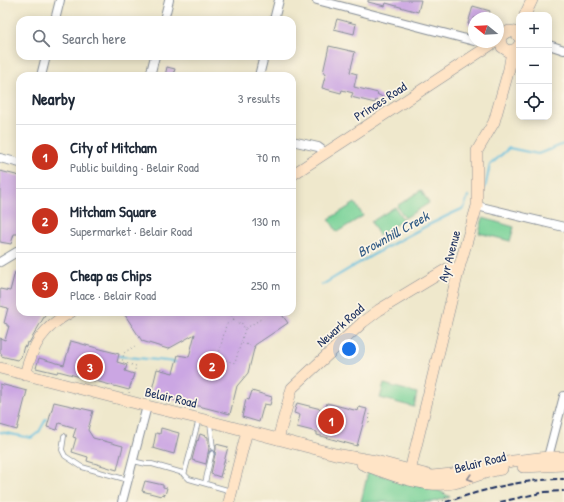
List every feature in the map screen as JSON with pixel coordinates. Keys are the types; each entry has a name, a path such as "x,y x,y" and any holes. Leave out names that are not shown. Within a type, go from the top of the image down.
{"street":[{"path":"56,16 60,0"},
{"path":"165,16 170,0"},
{"path":"275,16 279,0"},
{"path":"317,0 468,40"},
{"path":"526,12 532,0"},
{"name":"Princes Road","path":"504,44 506,32 516,31"},
{"name":"Ayr Avenue","path":"410,471 477,202 477,151 494,122 509,68 504,44"},
{"path":"552,47 564,50"},
{"name":"Princes Road","path":"296,172 482,51 491,48"},
{"path":"42,72 45,60"},
{"path":"151,72 154,60"},
{"path":"260,72 263,60"},
{"path":"296,142 318,147 326,153"},
{"path":"0,158 16,161"},
{"path":"477,202 564,227"},
{"path":"0,262 16,252"},
{"name":"Newark Road","path":"278,439 292,388 363,322 379,310 447,269 460,268"},
{"path":"25,374 32,350 46,330 64,316"},
{"name":"Belair Road","path":"0,368 127,401 204,419 335,454 376,461 432,476 441,476 495,463 548,457 564,457"},
{"path":"548,457 564,396"},
{"path":"122,502 148,406"},
{"path":"229,502 247,431"},
{"name":"Belair Road","path":"335,454 386,473 426,484 454,483 497,470 519,467 564,465"}],"lane":[{"path":"184,474 204,419"},
{"path":"204,419 211,428 213,448 204,483"},
{"path":"64,436 62,450 65,456 82,467 128,480"},
{"path":"133,461 183,473 189,479 232,491"}],"path":[{"path":"232,316 237,324 241,322 245,329"},
{"path":"234,319 226,325 218,358 235,363 245,329 261,319"},
{"path":"241,343 255,347"},
{"path":"127,401 136,366 122,362 124,352 135,346"},
{"path":"369,423 370,414"},
{"path":"221,478 226,460 232,461"},
{"path":"439,502 446,500"}],"green space":[{"path":"421,190 429,203 405,218 397,206"},
{"path":"355,203 363,216 337,232 329,219"},
{"path":"395,207 403,220 379,235 371,222"},
{"path":"483,218 514,227 510,241 479,233"},
{"path":"384,384 417,393 414,407 380,398"},
{"path":"368,472 436,489 450,497 433,502 361,502"}],"building":[{"path":"368,0 421,0 418,12 386,3 385,6 368,2"},
{"path":"473,6 490,11 490,12 471,12"},
{"path":"337,19 356,24 354,34 334,29"},
{"path":"329,46 355,52 350,72 357,74 354,87 378,93 377,94 384,98 381,103 376,100 375,103 351,97 353,93 342,90 341,93 322,88 326,73 323,73"},
{"path":"167,67 175,69 174,72 166,72"},
{"path":"0,171 16,175 16,234 14,234 11,244 0,242"},
{"path":"16,272 16,316 45,316 29,343 27,342 26,347 24,346 21,357 17,360 1,356 2,354 0,353 0,338 5,340 9,326 4,323 8,308 0,306 0,289 10,291"},
{"path":"126,316 283,316 288,323 255,345 248,373 237,386 230,414 151,394 157,369 173,373 178,355 189,357 195,334 168,349 142,341"},
{"path":"71,341 119,354 117,362 127,365 125,371 134,374 129,390 58,371 57,373 36,368 39,358 64,365"},
{"path":"0,384 27,391 17,430 0,425"},
{"path":"252,391 272,397 270,405 264,404 259,422 242,417 246,399 249,400"},
{"path":"54,402 93,411 88,430 93,438 123,446 117,470 87,461 88,457 72,452 76,438 73,437 76,428 59,423 57,430 47,427"},
{"path":"297,403 325,410 327,403 358,411 359,407 367,409 357,446 317,435 317,432 297,427 300,415 294,413"},
{"path":"161,428 179,433 174,454 153,448 156,433 160,434"},
{"path":"200,434 208,437 209,448 206,464 192,460"},
{"path":"216,444 228,447 220,477 211,474"},
{"path":"145,481 163,485 163,487 167,488 165,495 162,494 161,496 142,491"}],"waterway":[{"name":"Brownhill Creek","path":"481,190 485,188 490,165 509,148 538,154 564,144"},
{"name":"Brownhill Creek","path":"322,285 392,244 464,208 468,196"},
{"name":"Brownhill Creek","path":"119,356 176,362"},
{"name":"Brownhill Creek","path":"0,432 31,438 39,432 46,419"}],"railway":[{"path":"446,502 475,493 519,483 549,479 564,479"},
{"path":"500,502 545,492 564,491"}],"place":[{"name":"Mitcham Square","path":"212,366"},
{"name":"Cheap as Chips","path":"90,367"},
{"name":"City of Mitcham","path":"331,421"}]}
